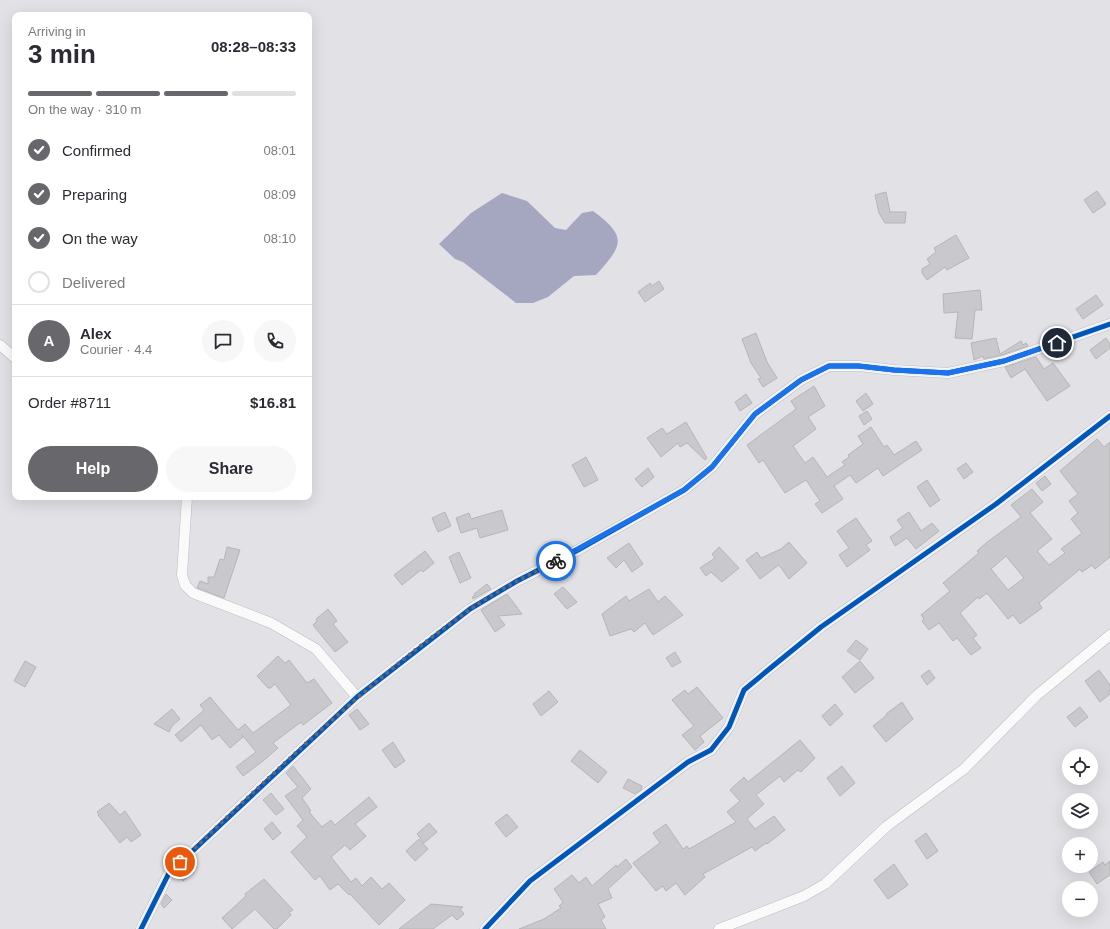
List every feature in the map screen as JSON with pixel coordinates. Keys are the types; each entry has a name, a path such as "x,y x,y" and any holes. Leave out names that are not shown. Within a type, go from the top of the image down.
{"street":[{"path":"141,929 170,873 357,697 470,609 517,581 578,550 684,490 712,467 755,414 801,380 829,366 858,366 948,373 1004,361 1110,324"},
{"path":"0,345 12,355"},
{"path":"485,929 530,881 688,762 711,750 729,727 744,690 773,666 821,627 996,504 1110,416"},
{"path":"187,500 182,575 185,585 193,594 270,623 316,649 357,697"},
{"path":"719,929 804,896 825,884 887,826 964,769 1036,696 1110,635"}],"water":[{"path":"502,193 527,201 555,228 566,230 582,213 593,211 612,228 616,235 618,242 612,256 596,275 574,276 548,297 533,303 516,303 463,262 455,259 439,244 471,213"}],"building":[{"path":"1097,191 1106,204 1093,213 1084,200"},
{"path":"886,192 890,212 906,212 905,223 885,223 879,213 875,195"},
{"path":"956,235 969,258 947,270 945,267 927,280 922,273 922,269 930,264 927,259 936,252 934,248"},
{"path":"659,281 664,289 645,302 638,292 650,283 652,286"},
{"path":"980,290 982,310 975,310 972,339 955,338 958,312 944,313 943,294"},
{"path":"1096,295 1103,305 1083,319 1076,309"},
{"path":"756,333 767,362 777,378 763,387 758,379 761,378 751,363 742,339"},
{"path":"996,338 1000,354 1021,341 1023,345 1026,343 1028,346 1002,355 984,359 983,356 974,360 971,343"},
{"path":"1106,338 1110,344 1110,348 1096,359 1090,350"},
{"path":"1036,357 1044,369 1053,363 1070,386 1047,401 1025,369 1011,378 1005,367"},
{"path":"814,386 825,406 808,417 816,429 793,446 805,463 813,457 827,477 845,465 842,462 849,457 848,455 863,444 858,436 871,427 884,447 887,445 894,455 916,441 922,450 883,476 878,468 856,483 850,475 834,486 843,499 822,513 815,504 820,501 806,480 785,493 763,460 759,463 747,445 796,409 791,401"},
{"path":"866,393 873,404 863,411 856,401"},
{"path":"746,394 752,403 740,411 735,402"},
{"path":"867,411 872,419 864,425 859,416"},
{"path":"686,422 707,458 705,460 687,443 680,447 678,443 661,457 647,438 662,428 667,434"},
{"path":"1097,439 1104,447 1110,442 1110,557 1095,569 1092,565 1082,572 1080,569 1039,603 1042,608 1020,624 1013,615 1008,619 987,593 979,599 978,597 960,613 977,635 973,638 981,648 971,655 957,638 953,641 939,623 929,630 922,621 924,619 921,615 950,591 943,583 979,553 977,551 986,543 1021,517 1011,505 1032,489 1043,502 1030,513 1052,539 1037,551 1049,565 1065,553 1061,549 1082,533 1071,519 1078,513 1069,501 1078,494 1060,471","holes":["1006,556 1024,578 1008,590 991,569"]},
{"path":"586,457 598,480 584,487 572,465"},
{"path":"966,463 973,472 964,479 957,469"},
{"path":"648,468 654,477 642,487 635,479"},
{"path":"1045,476 1051,484 1042,491 1036,483"},
{"path":"927,480 940,500 930,507 917,487"},
{"path":"502,510 508,530 480,538 477,528 461,533 456,518 469,513 471,519"},
{"path":"445,512 451,526 438,532 432,518"},
{"path":"909,512 921,531 932,523 939,531 916,549 907,538 895,546 890,537 903,528 897,520"},
{"path":"856,518 872,541 866,545 870,550 847,567 839,555 849,548 837,531"},
{"path":"789,542 807,563 789,579 779,565 760,579 746,560 757,552 761,558 781,549"},
{"path":"629,543 643,564 632,572 624,560 616,568 607,558"},
{"path":"227,547 240,550 224,598 197,588 200,581 208,584 208,577 214,577 220,559 224,560"},
{"path":"719,547 739,568 722,582 711,572 706,576 700,568 715,558 712,554"},
{"path":"425,551 434,563 423,572 421,570 402,585 394,575"},
{"path":"459,552 471,578 460,583 449,557"},
{"path":"487,584 491,589 473,599 472,597 475,596 474,594"},
{"path":"563,587 577,602 567,609 554,594"},
{"path":"649,589 658,602 665,596 683,615 653,635 645,623 634,632 631,629 610,636 602,614 626,596 629,601"},
{"path":"507,594 522,614 498,616 505,625 495,632 481,610"},
{"path":"328,609 337,621 333,624 348,642 335,652 313,625 317,621 316,619"},
{"path":"856,640 868,649 860,660 847,651"},
{"path":"675,652 681,662 672,667 666,658"},
{"path":"278,656 285,663 289,660 307,683 314,679 332,703 303,725 301,722 273,743 278,748 263,761 243,776 236,767 256,752 242,735 243,737 230,748 219,735 212,740 201,725 181,742 175,735 204,710 200,705 210,697 238,730 245,724 253,733 291,705 275,684 271,688 268,688 257,676"},
{"path":"25,661 36,667 25,687 14,681"},
{"path":"860,661 874,678 855,693 842,677"},
{"path":"929,670 935,678 927,685 921,676"},
{"path":"1099,670 1110,685 1110,694 1100,702 1085,681"},
{"path":"697,687 723,718 700,736 704,742 695,750 682,735 694,726 672,700 685,690 688,694"},
{"path":"549,691 558,702 541,716 533,704"},
{"path":"902,702 913,719 886,742 873,726"},
{"path":"835,704 843,714 830,726 822,716"},
{"path":"1080,707 1088,717 1075,727 1067,717"},
{"path":"172,709 180,719 172,726 169,732 154,724"},
{"path":"357,709 369,724 360,730 349,715"},
{"path":"800,740 815,758 801,772 798,770 784,782 780,776 756,795 764,804 747,819 755,829 774,816 785,830 755,851 752,847 703,874 705,877 685,895 676,883 666,891 663,886 656,891 633,863 660,843 653,833 666,824 683,849 687,846 689,849 736,822 727,812 740,801 730,790 744,777 748,782"},
{"path":"393,742 405,761 395,768 382,750"},
{"path":"580,750 607,772 598,783 571,761"},
{"path":"293,766 311,789 302,798 311,811 309,812 322,827 331,820 335,825 369,797 377,807 355,824 366,836 350,850 345,845 331,857 351,882 356,878 362,886 371,877 382,889 389,883 405,900 379,925 350,894 349,895 338,884 330,890 320,876 315,880 291,852 307,837 297,826 303,820 285,796 298,787 286,773"},
{"path":"842,766 855,783 840,796 827,778"},
{"path":"628,779 642,786 641,790 635,794 623,788"},
{"path":"271,793 284,809 276,815 263,800"},
{"path":"109,803 120,815 125,811 141,835 131,842 127,837 120,843 97,812"},
{"path":"507,814 518,827 506,837 495,823"},
{"path":"272,822 281,833 273,840 264,829"},
{"path":"429,823 437,832 424,843 417,834"},
{"path":"926,833 938,851 927,859 915,841"},
{"path":"419,839 428,849 415,861 406,851"},
{"path":"626,859 632,867 608,889 612,898 598,904 605,917 601,920 606,929 519,929 544,919 561,908 559,906 563,902 554,889 572,875 579,883 586,877 592,886 616,865 617,867"},
{"path":"1110,861 1110,875 1098,883 1098,881 1095,881 1090,873 1098,873 1098,866 1103,862 1105,865"},
{"path":"188,864 194,872 183,881 177,874"},
{"path":"894,864 908,885 888,899 874,880"},
{"path":"264,879 293,910 289,912 291,915 277,929 274,929 255,909 232,929 222,918 246,896 245,894"},
{"path":"166,894 172,900 164,908 161,904"},
{"path":"431,904 463,907 460,909 464,914 457,920 452,915 433,929 399,929"}],"cycle path":[{"path":"141,929 169,873 357,697 470,609 517,581 578,550 684,490 712,467 755,414 801,380 829,366 859,366 894,370 948,373 1004,361 1110,324"},
{"path":"485,929 530,881 688,762 711,750 729,727 744,690 773,666 821,627 996,504 1110,416"}],"way so far":[{"path":"180,862 266,780 357,697 470,609 517,581 556,561"}],"route":[{"path":"556,561 684,490 712,467 755,414 801,380 829,366 858,366 948,373 1004,361 1057,343"}]}
